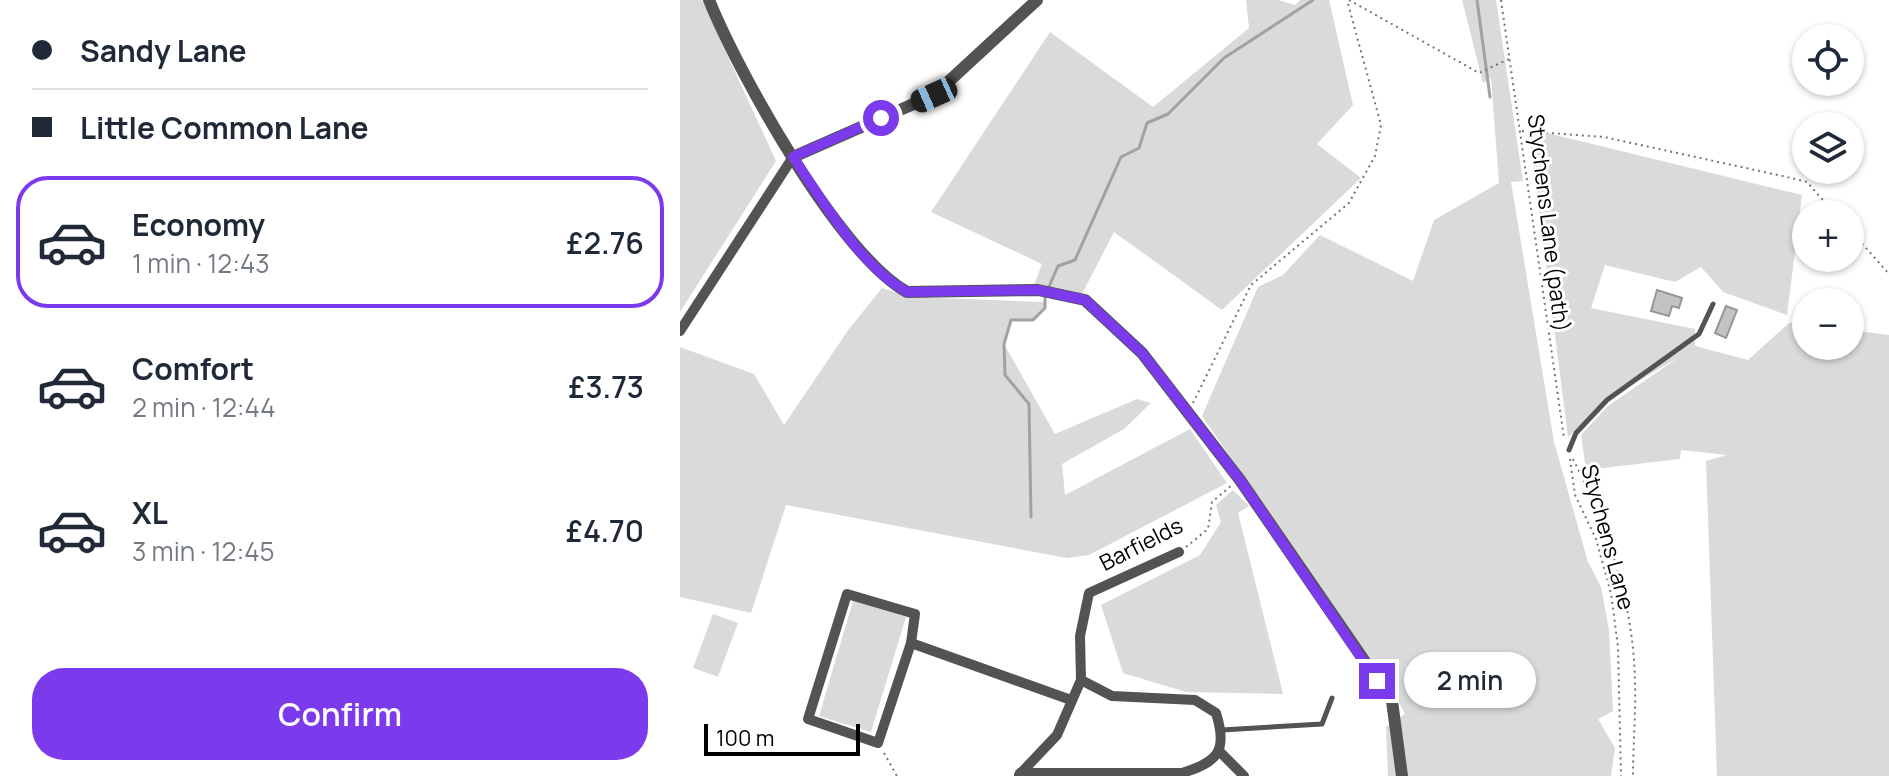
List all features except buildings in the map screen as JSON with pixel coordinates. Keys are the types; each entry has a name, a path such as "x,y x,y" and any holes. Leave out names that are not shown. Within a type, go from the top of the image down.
{"street":[{"path":"709,0 731,53 793,157 833,216 888,282 907,292 1038,290 1085,300 1142,353 1240,480 1392,701 1402,776"},
{"path":"680,331 793,157 934,95 1037,0"},
{"name":"Barfields","path":"1019,775 1057,735 1081,680 1080,636 1089,593 1179,552"},
{"path":"847,594 915,614 911,643 878,743 808,719 847,594"},
{"path":"911,643 1071,700"},
{"path":"1019,775 1182,773 1207,765 1219,751 1222,730 1216,713 1195,700 1112,696 1081,680"},
{"path":"1219,751 1244,776"}],"lane":[{"path":"1569,450 1576,433 1607,400 1699,334 1713,304"},
{"path":"1222,730 1322,724 1332,698"}],"path":[{"path":"1348,0 1479,73 1510,58"},
{"path":"1188,415 1224,334 1251,285 1349,203 1375,156 1381,125 1348,0"},
{"name":"Stychens Lane (path)","path":"1501,0 1521,131 1539,286 1569,450"},
{"path":"1521,131 1604,137 1787,177 1807,182 1823,200"},
{"path":"1864,246 1889,274"},
{"path":"1569,450 1603,528 1627,604 1635,683 1633,776"},
{"name":"Stychens Lane","path":"1569,450 1575,495 1596,539 1611,593 1618,647 1621,776"},
{"name":"Barfields","path":"1179,552 1208,529 1212,502 1240,480"},
{"path":"878,743 897,776"}],"shaded area":[{"path":"680,0 702,0 776,161 680,312"},
{"path":"1246,0 1278,0 1295,5 1300,0 1329,0 1353,105 1317,144 1361,178 1222,310 1114,232 1082,294 1034,285 1042,264 931,212 1050,32 1153,107 1249,28"},
{"path":"1462,0 1496,0 1523,181 1511,182 1554,442 1588,562 1601,587 1609,630 1613,711 1598,719 1615,748 1611,776 1388,776 1386,727 1405,714 1394,693 1202,416 1258,287 1283,275 1320,235 1413,281 1434,220 1499,183 1491,78 1483,83"},
{"path":"1535,130 1802,195 1801,200 1792,200 1792,272 1787,315 1723,292 1701,267 1675,282 1605,265 1591,308 1695,329 1695,346 1748,360 1789,323 1792,323 1792,360 1864,360 1864,332 1889,335 1889,776 1717,776 1706,461 1727,455 1681,450 1680,459 1586,470 1581,435 1608,406 1679,357 1607,400 1568,437 1531,147"},
{"path":"882,288 910,297 1045,302 1045,308 1033,320 1011,320 1004,344 1055,434 1137,399 1151,403 1124,429 1062,464 1065,495 1190,429 1227,483 1089,555 1067,558 786,505 751,613 680,597 680,347 754,374 784,425 849,329"},
{"path":"1233,490 1249,506 1238,513 1283,694 1186,692 1123,673 1101,605 1200,555 1221,522 1216,505"},
{"path":"853,601 906,617 871,732 819,716"},
{"path":"713,614 738,623 718,677 693,668"}],"waterway":[{"path":"1048,289 1058,266 1075,260 1121,157 1139,148 1147,123 1168,114 1224,58 1313,0"},
{"path":"1477,0 1490,97"},
{"path":"1031,517 1029,404 1005,375 1004,344 1011,320 1033,320 1045,308 1045,296"}],"route":[{"path":"881,118 793,157 833,216 888,282 907,292 1038,290 1085,300 1142,353 1240,480 1377,681"}]}
